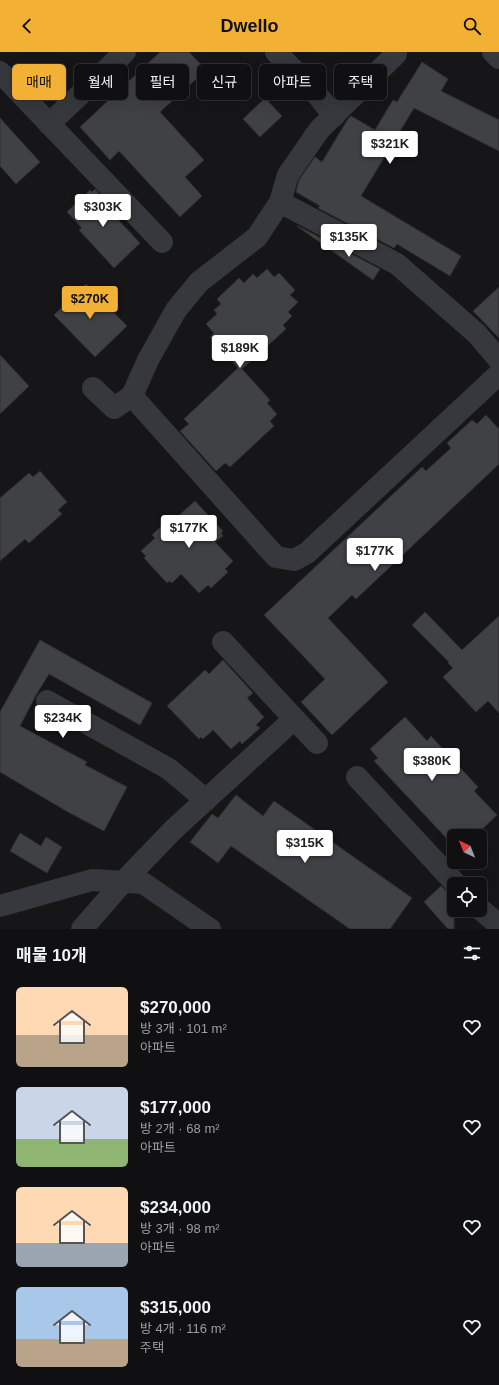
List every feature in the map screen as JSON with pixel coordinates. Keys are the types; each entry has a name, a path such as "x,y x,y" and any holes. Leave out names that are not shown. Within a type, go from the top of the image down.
{"street":[{"path":"49,124 125,52"},
{"path":"276,52 315,92 334,116"},
{"path":"493,52 499,58"},
{"path":"92,388 114,408 132,396 148,360 176,310 199,282 257,237 280,202 288,175 319,130 396,54"},
{"path":"0,72 162,242"},
{"path":"280,202 397,264 477,334 499,360"},
{"path":"132,396 276,557 294,560 307,553 499,374"},
{"path":"223,642 317,743"},
{"path":"47,701 169,769 206,800"},
{"path":"82,929 123,882 174,830 294,719"},
{"path":"358,777 450,877"},
{"path":"0,906 92,880 143,883 210,929"},
{"path":"487,916 499,925"}],"building":[{"path":"160,52 189,52 200,64 197,64 197,78 189,86 189,64 147,64"},
{"path":"422,62 448,79 441,91 499,120 499,151 414,108 361,196 461,256 450,276 397,244 394,248 318,208 320,206 296,192 299,180 315,157 322,162 351,116 375,130 393,100 397,102"},
{"path":"136,74 136,100 173,100 160,112 204,160 185,177 202,196 180,217 119,151 110,160 80,127 109,100 128,100 128,82"},
{"path":"263,100 267,100 282,116 260,137 243,119"},
{"path":"0,118 40,162 16,184 0,166"},
{"path":"95,189 112,208 109,210 140,243 114,268 79,230 82,228 67,212 90,190 92,192"},
{"path":"298,226 380,269 373,280"},
{"path":"267,269 274,277 279,273 295,290 290,295 298,302 288,312 292,316 283,325 286,329 242,369 270,400 267,403 277,414 270,421 274,426 230,467 225,463 216,471 180,431 189,424 184,419 238,368 210,337 214,333 206,324 217,314 214,310 221,304 217,299 239,278 244,283 253,274 257,278"},
{"path":"86,284 127,326 95,357 54,315"},
{"path":"499,287 499,338 473,311"},
{"path":"0,355 29,386 0,414"},
{"path":"486,415 499,429 499,464 356,599 352,595 328,618 388,682 332,735 301,702 325,679 264,615 422,467 426,471 451,448 447,443 472,420 477,424"},
{"path":"40,471 67,502 58,510 62,514 29,543 25,539 0,561 0,498 29,473 33,477"},
{"path":"195,501 223,531 221,533 223,536 215,542 233,561 225,569 228,572 211,588 208,585 199,593 181,574 172,583 170,581 167,583 144,558 146,556 141,551 155,538 152,535 174,514 177,517"},
{"path":"425,612 462,650 499,616 499,713 488,701 476,712 443,677 453,668 448,663 449,662 412,625"},
{"path":"40,640 152,703 140,725 49,674 20,726 87,762 85,765 127,787 104,831 68,812 0,772 0,712"},
{"path":"223,660 253,693 247,698 264,717 256,725 260,728 242,744 240,741 231,749 213,730 203,739 201,737 199,739 167,706 205,670 209,674"},
{"path":"405,717 427,741 431,736 478,787 474,791 497,815 482,829 447,829 447,839 374,761 378,758 370,749"},
{"path":"236,795 263,816 274,801 412,898 390,929 350,929 231,846 218,863 190,842 212,814 218,818"},
{"path":"20,833 41,846 46,837 62,847 47,873 10,851"},
{"path":"441,886 447,892 447,917 454,917 454,929 448,929 424,902"}]}
